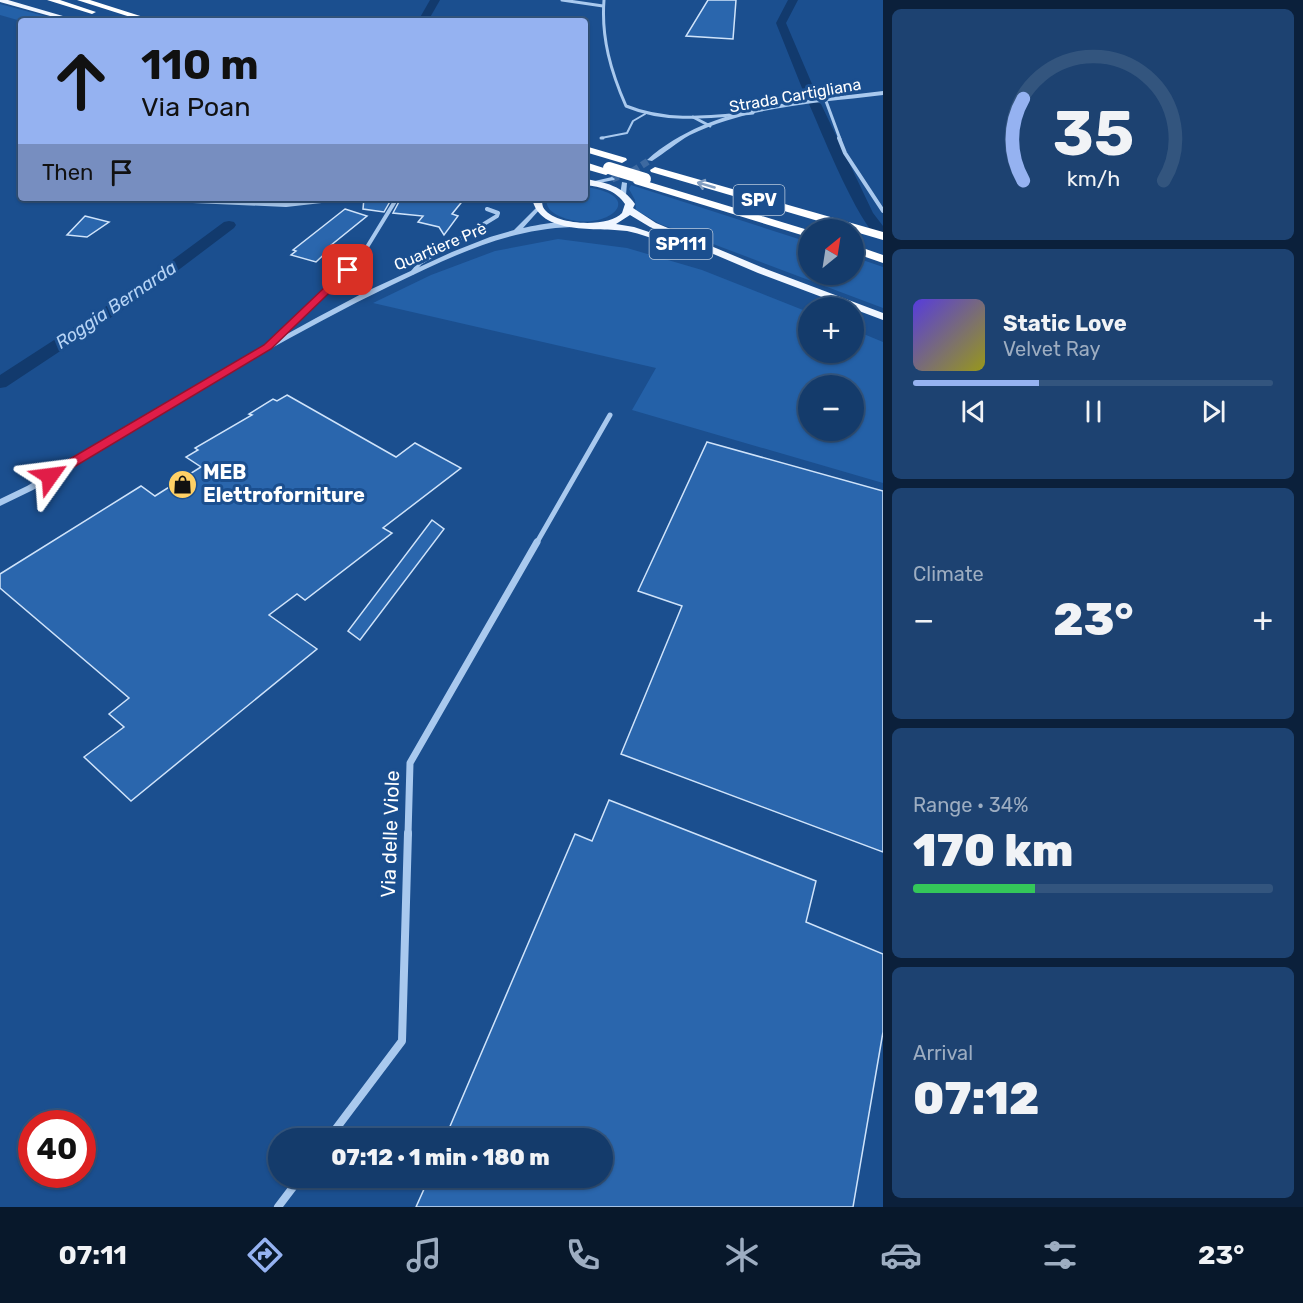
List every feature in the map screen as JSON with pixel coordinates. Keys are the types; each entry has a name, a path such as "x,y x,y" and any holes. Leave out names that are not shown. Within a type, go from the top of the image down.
{"highway":[{"path":"51,0 111,18"},
{"path":"81,0 142,18"},
{"name":"SPV","path":"588,150 622,160 652,165 883,236"},
{"path":"588,164 609,173 798,231"},
{"name":"SPV","path":"609,173 645,179 798,225"},
{"path":"864,246 881,254"},
{"path":"864,251 881,254"}],"main road":[{"path":"1,0 65,18"},
{"path":"588,182 614,189 623,195"},
{"name":"SP111","path":"623,195 638,217 653,225 762,271 883,317"},
{"name":"SP111","path":"538,203 552,219 577,225 632,229 762,271"},
{"name":"SP111","path":"598,225 614,222 624,216 630,208"}],"street":[{"path":"562,0 603,6"},
{"path":"604,0 611,67 626,106 645,114 665,118 753,113"},
{"name":"Strada Cartigliana","path":"652,165 687,135 710,126 753,113 883,93"},
{"path":"826,101 846,153 883,210"},
{"path":"692,117 710,126"},
{"path":"588,182 609,173"},
{"path":"623,195 624,183"},
{"path":"193,201 286,205 321,201"},
{"path":"268,347 332,287 364,252 395,201"},
{"name":"Quartiere Prè","path":"516,230 538,203"},
{"path":"411,273 420,263 497,216 498,213 487,209"},
{"name":"Quartiere Prè","path":"0,503 30,488 268,347 372,291 516,230 552,224 577,225"},
{"name":"Via delle Viole","path":"337,1128 402,1041 410,763 610,415"},
{"path":"278,1207 292,1188"}],"lane":[{"path":"601,138 627,133 629,123 634,117 645,114"}],"shaded area":[{"path":"0,4 52,18 18,18 18,20 0,15"},
{"path":"631,185 798,239 798,276 660,224 636,210 635,200 629,189"},
{"path":"588,188 605,192 616,198 618,205 614,212 604,218 591,221 576,221 559,216 548,207 547,201 588,201"},
{"path":"558,239 627,248 702,270 798,308 798,363 864,363 864,334 883,342 883,483 632,410 656,368 373,303 431,275 495,251"},
{"path":"864,260 883,267 883,308 864,301 864,297 854,297 822,285 864,285"}],"building":[{"path":"708,0 736,0 733,39 686,36"},
{"path":"364,201 390,201 384,212 363,209"},
{"path":"399,201 463,201 452,214 458,216 444,235 439,227 418,222 423,216 393,213"},
{"path":"345,209 367,216 330,246 333,246 316,262 291,255 296,251 293,250"},
{"path":"85,216 109,222 87,237 67,235"},
{"path":"287,395 396,457 415,443 461,468 383,528 392,533 305,600 297,594 269,615 317,649 131,801 84,757 124,727 109,714 129,698 0,588 0,574 141,486 155,496 201,467 186,457 198,450 195,448 252,415 249,414 273,399 277,401"},
{"path":"707,442 883,491 883,852 621,754 682,606 638,591"},
{"path":"432,520 444,529 360,640 348,631"},
{"path":"609,800 816,881 806,922 883,954 883,1032 853,1207 416,1207 425,1188 613,1188 613,1128 449,1128 575,834 592,841"}],"waterway":[{"name":"Roggia Bernarda","path":"425,18 435,0"},
{"path":"793,0 781,23 812,98"},
{"path":"815,104 866,214 883,236"},
{"name":"Roggia Bernarda","path":"0,383 142,290 229,225"}],"tunnel":[{"path":"612,179 633,171 650,160"}],"place":[{"name":"MEB Elettroforniture","path":"182,484"}],"route":[{"path":"50,476 268,347 348,270"}]}
